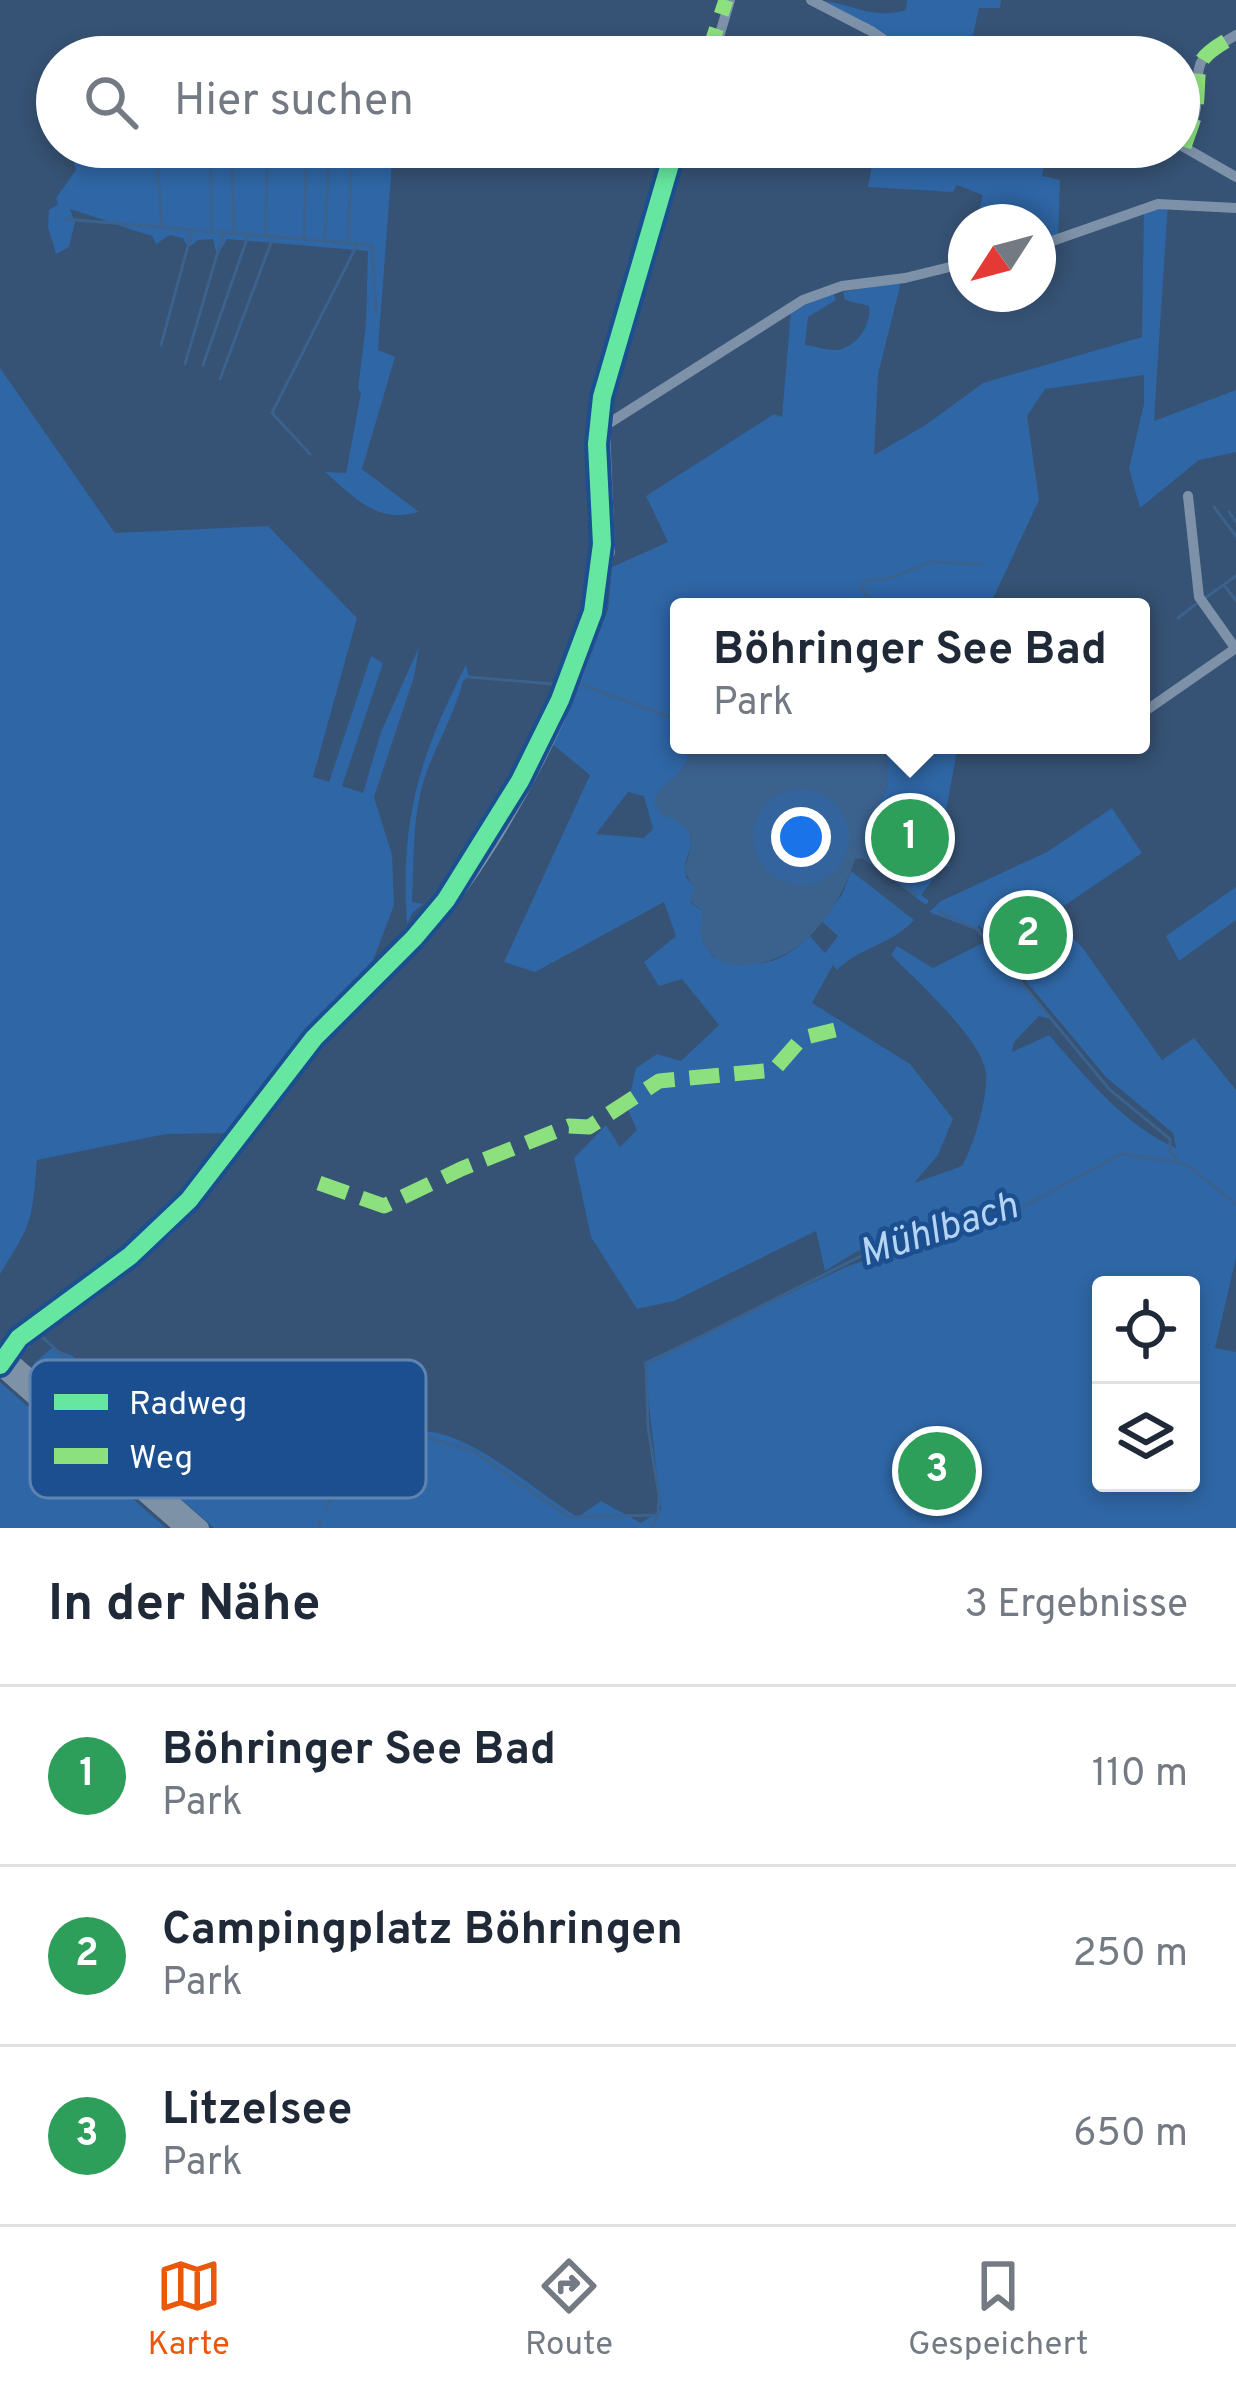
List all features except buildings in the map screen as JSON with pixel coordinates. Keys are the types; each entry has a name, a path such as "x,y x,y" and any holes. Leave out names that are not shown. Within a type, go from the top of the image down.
{"highway":[{"path":"8,1353 30,1385"},
{"path":"0,1366 30,1385"},
{"path":"151,1498 183,1528"},
{"path":"165,1498 201,1528"}],"main road":[{"path":"603,427 608,552"}],"street":[{"path":"720,36 730,0"},
{"path":"811,0 878,36"},
{"path":"1200,63 1236,35"},
{"path":"1200,156 1236,177"},
{"path":"603,427 621,346 675,168"},
{"path":"1056,240 1158,203 1236,208"},
{"path":"603,427 803,300 842,286 948,267"},
{"path":"1150,708 1236,648 1199,597 1188,496"},
{"path":"8,1353 134,1261 176,1223 319,1042 446,911 505,819 556,722 596,623 608,552"}],"shaded area":[{"path":"811,0 893,13 906,10 907,0 1001,0 1000,8 979,8 973,36 877,36"},
{"path":"392,168 378,350 395,357 362,469 419,512 378,511 325,472 346,473 361,393 368,251 227,239 217,256 213,239 198,240 188,248 183,238 170,235 156,244 152,236 70,209 75,223 69,247 56,254 48,227 49,210 58,204 56,198 76,170"},
{"path":"871,168 1044,168 1042,176 1060,180 1058,240 1056,204 981,204 983,195 957,185 953,192 868,187"},
{"path":"1168,202 1154,421 1236,390 1236,452 1199,460 1140,508 1129,468 1144,404 1144,375 1045,389 1027,416 1039,500 993,598 670,598 670,754 688,754 666,788 660,813 679,820 690,832 686,877 695,889 691,903 702,911 702,940 713,957 765,963 786,955 810,936 825,953 838,936 821,921 842,895 851,871 914,920 837,970 833,965 812,1003 910,1064 953,1119 938,1155 914,1183 962,1166 979,1122 986,1074 961,1028 891,955 897,946 933,968 985,942 1053,1020 1039,1016 1014,1042 1012,1052 1049,1035 1123,1114 1176,1148 1173,1133 1106,1077 979,925 976,930 929,912 941,901 1047,852 1112,808 1142,853 1049,916 1082,947 1162,1060 1194,1038 1236,1090 1236,1258 1215,1348 1236,1352 1236,1528 214,1528 179,1498 426,1498 426,1431 471,1446 578,1517 601,1501 641,1523 661,1510 644,1362 846,1267 999,1213 995,1209 871,1243 825,1271 816,1231 674,1301 637,1309 591,1237 574,1158 606,1125 620,1147 637,1130 627,1108 636,1068 657,1054 681,1061 719,1025 682,979 659,986 644,962 676,936 664,902 535,972 504,962 590,775 551,743 608,610 612,567 668,542 646,496 774,414 782,417 791,311 833,293 836,300 808,317 805,345 843,349 861,335 869,306 845,300 843,292 898,282 878,374 874,455 983,383 1142,337 1144,208","holes":["628,792 644,796 653,829 644,838 596,834"]},
{"path":"0,368 115,533 268,526 357,618 313,777 329,782 371,656 383,663 342,786 363,793 381,732 419,647 414,677 374,797 392,855 394,905 368,974 296,1050 234,1133 166,1134 37,1160 29,1220 0,1274"},
{"path":"466,665 469,677 463,681 419,801 412,902 424,904 407,924 407,852 416,790 436,730"},
{"path":"888,754 956,754 938,855 951,867 944,865 921,895 929,901 926,905 863,857 880,850 869,824 888,785"},
{"path":"888,754 888,785 870,823 879,834 880,850 871,858 855,859 823,921 796,948 767,961 736,965 710,953 702,939 702,911 689,900 694,889 684,870 689,834 680,823 660,813 654,800 688,755"},
{"path":"1236,887 1236,920 1179,961 1166,936"},
{"path":"52,1348 73,1356 77,1360 38,1360"},
{"path":"0,1382 30,1408 30,1498 132,1498 166,1528 0,1528"}],"waterway":[{"path":"158,168 162,227"},
{"path":"211,168 211,229"},
{"path":"232,168 234,234"},
{"path":"266,235 267,168"},
{"path":"304,239 306,168"},
{"path":"325,241 328,168"},
{"path":"348,241 351,168"},
{"path":"65,219 372,245 376,312"},
{"path":"161,345 192,231"},
{"path":"185,364 223,234"},
{"path":"203,365 248,236"},
{"path":"220,379 272,240"},
{"path":"310,454 272,413 357,245"},
{"path":"1214,507 1236,536"},
{"path":"1229,512 1236,522"},
{"path":"869,598 860,587 867,580 887,579 931,562 981,564"},
{"path":"1205,598 1236,576"},
{"path":"1225,586 1236,601"},
{"path":"1178,618 1196,604"},
{"path":"469,677 553,684"},
{"path":"582,685 670,717"},
{"path":"863,857 917,895"},
{"path":"939,912 977,929 1109,1089 1170,1139 1170,1152 1177,1159"},
{"name":"Mühlbach","path":"426,1437 473,1451 569,1517 658,1515 646,1364 889,1242 922,1241 1019,1209 1121,1154 1186,1164 1236,1204"},
{"name":"Mühlbach","path":"5,1347 26,1321 30,1325"},
{"name":"Mühlbach","path":"41,1336 67,1360"},
{"path":"325,1509 333,1498"},
{"name":"Mühlbach","path":"652,1528 658,1515"},
{"path":"319,1528 320,1520"}],"marked path":[{"path":"714,36 726,0"},
{"path":"1200,64 1236,35"},
{"path":"319,1183 384,1206 569,1126 589,1127 659,1081 774,1070 802,1038 835,1030"}],"cycle path":[{"path":"0,1365 19,1338 130,1256 189,1200 314,1038 446,900 520,781 560,700 593,612 602,544 597,444 602,397 669,168"}],"place":[{"name":"Böhringer See Bad","path":"910,838"},
{"name":"Campingplatz Böhringen","path":"1028,935"},
{"name":"Litzelsee","path":"937,1471"}]}
